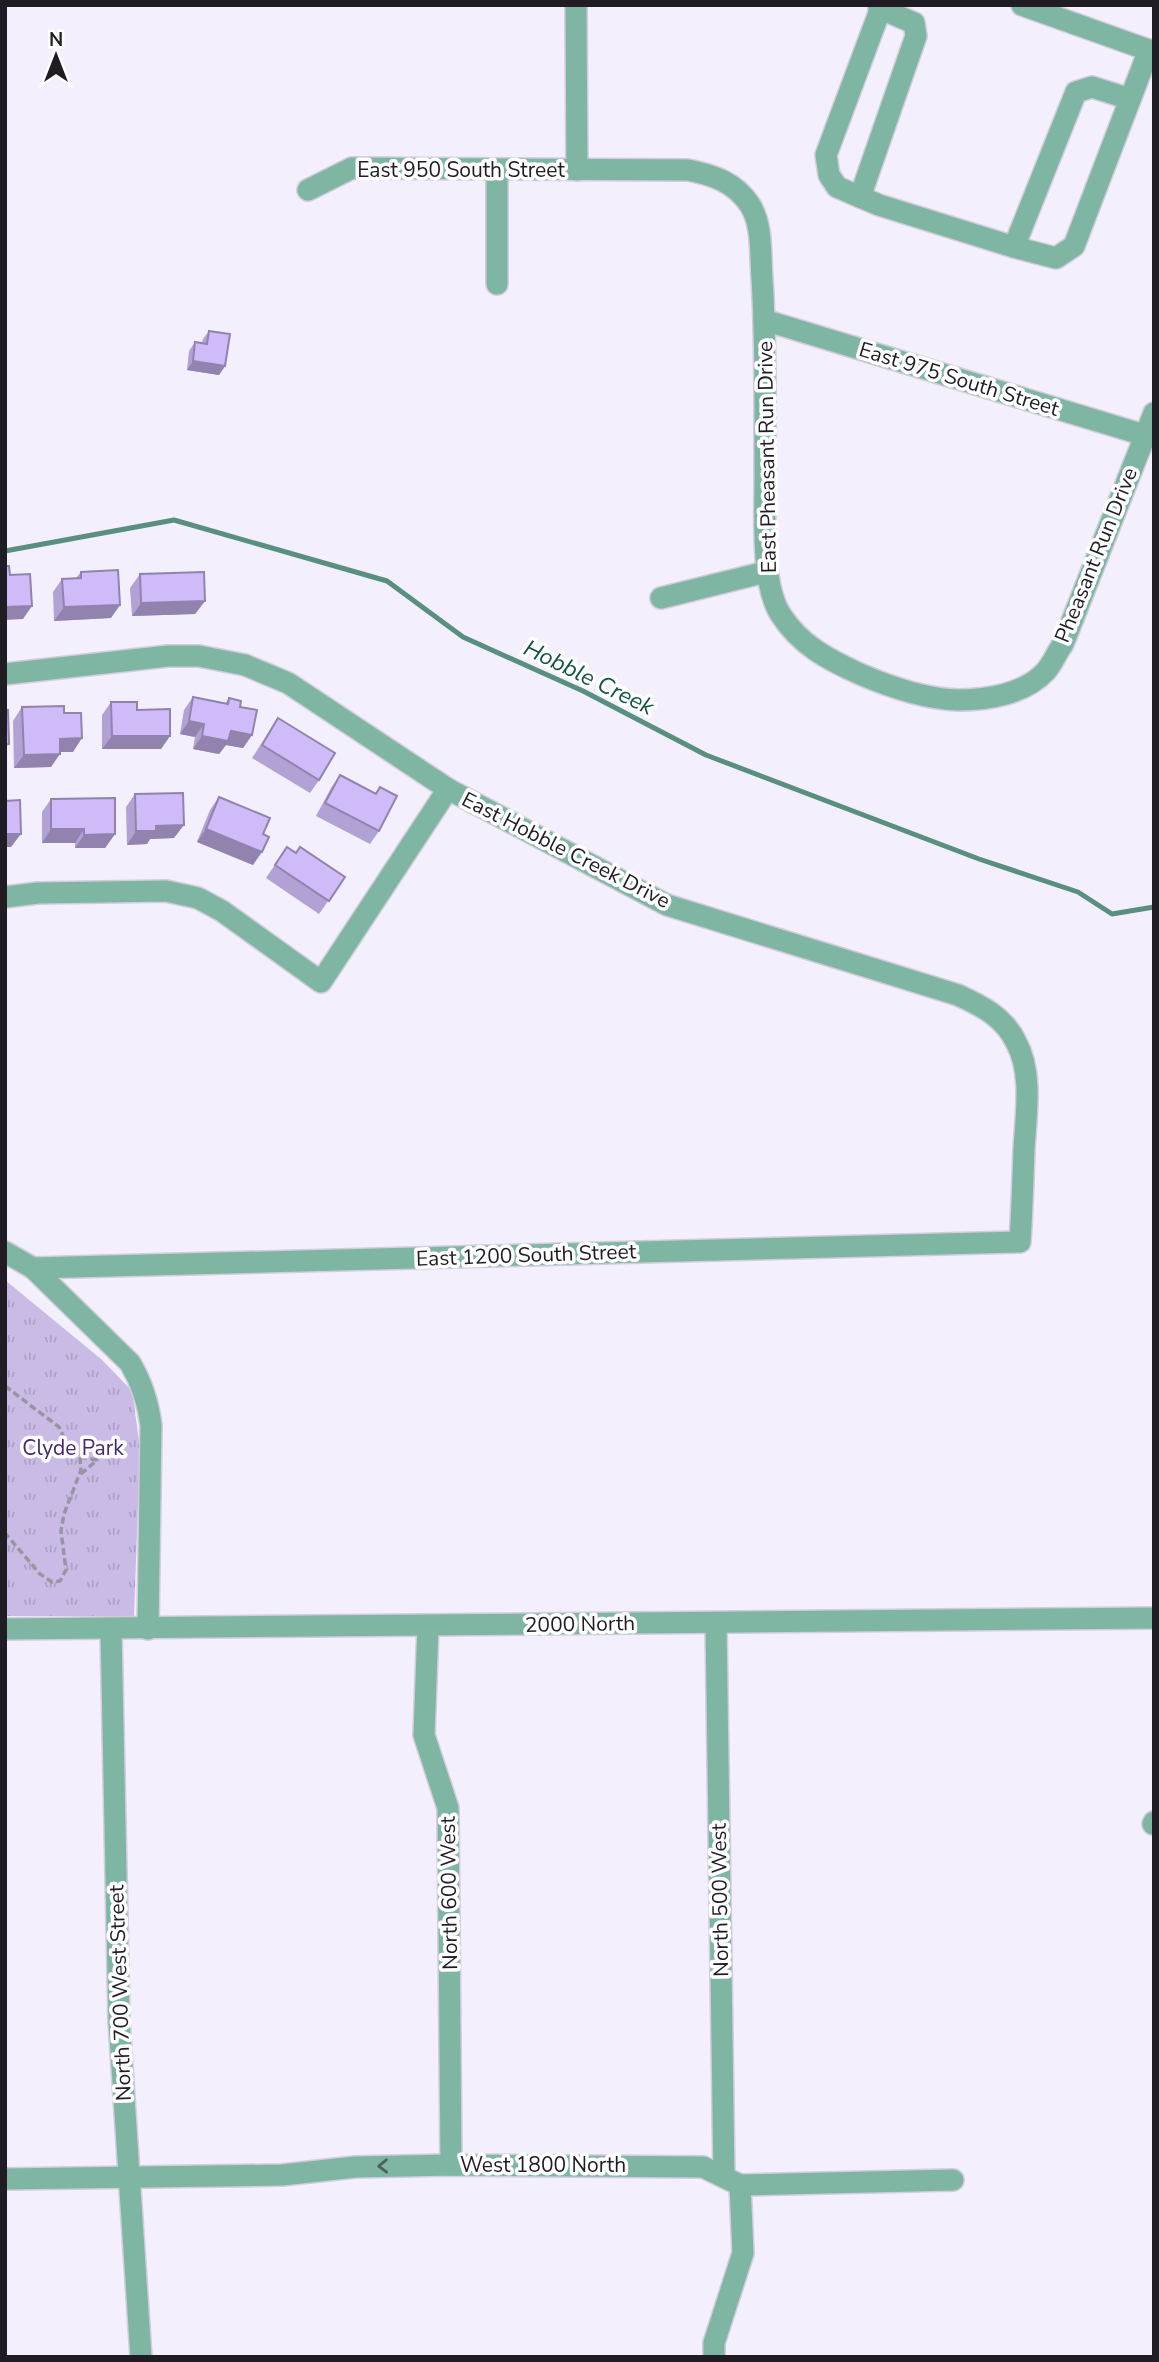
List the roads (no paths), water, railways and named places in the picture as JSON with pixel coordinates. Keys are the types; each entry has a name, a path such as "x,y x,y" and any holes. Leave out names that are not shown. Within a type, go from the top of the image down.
{"street":[{"path":"576,5 577,170"},
{"path":"860,197 916,36 914,23 881,7 826,155 830,175 837,187 860,197 879,205 1056,258 1074,246 1130,99 1152,51 1023,5"},
{"path":"1014,247 1076,92 1092,87 1130,99"},
{"name":"East 950 South Street","path":"308,190 352,168 688,170 715,176 732,186 749,204 758,221 764,320"},
{"path":"498,170 498,284"},
{"name":"East 975 South Street","path":"764,320 1149,436"},
{"name":"East Pheasant Run Drive","path":"764,320 766,572 779,614 800,639 830,661 918,695 956,700 976,699 1024,688"},
{"name":"Pheasant Run Drive","path":"1024,688 1046,670 1063,643 1149,436 1154,413"},
{"path":"661,598 766,572"},
{"name":"East Hobble Creek Drive","path":"5,674 168,656 199,656 245,665 288,683 448,789 667,905 958,995 981,1006 1002,1021 1016,1042 1025,1066 1027,1092 1020,1242"},
{"path":"5,897 38,893 166,891 198,898 222,911 321,982 448,789"},
{"name":"East 1200 South Street","path":"33,1268 1020,1242"},
{"path":"5,1252 33,1268 131,1363 140,1379 147,1400 151,1436 148,1629"},
{"name":"2000 North","path":"5,1629 1154,1618"},
{"name":"North 500 West","path":"714,2357 714,2343 743,2253 732,2181 716,1623"},
{"name":"North 600 West","path":"428,1626 424,1735 449,1808 451,2165"},
{"name":"North 700 West Street","path":"111,1629 119,2021 141,2357"},
{"name":"West 1800 North","path":"5,2179 282,2175 355,2167 451,2165 703,2167 732,2181 953,2180"}],"waterway":[{"name":"Hobble Creek","path":"5,551 174,520 387,581 463,637 583,691 706,755 979,859 1078,892 1112,914 1154,907"}],"park label":[{"name":"Clyde Park","path":"73,1448"}]}
